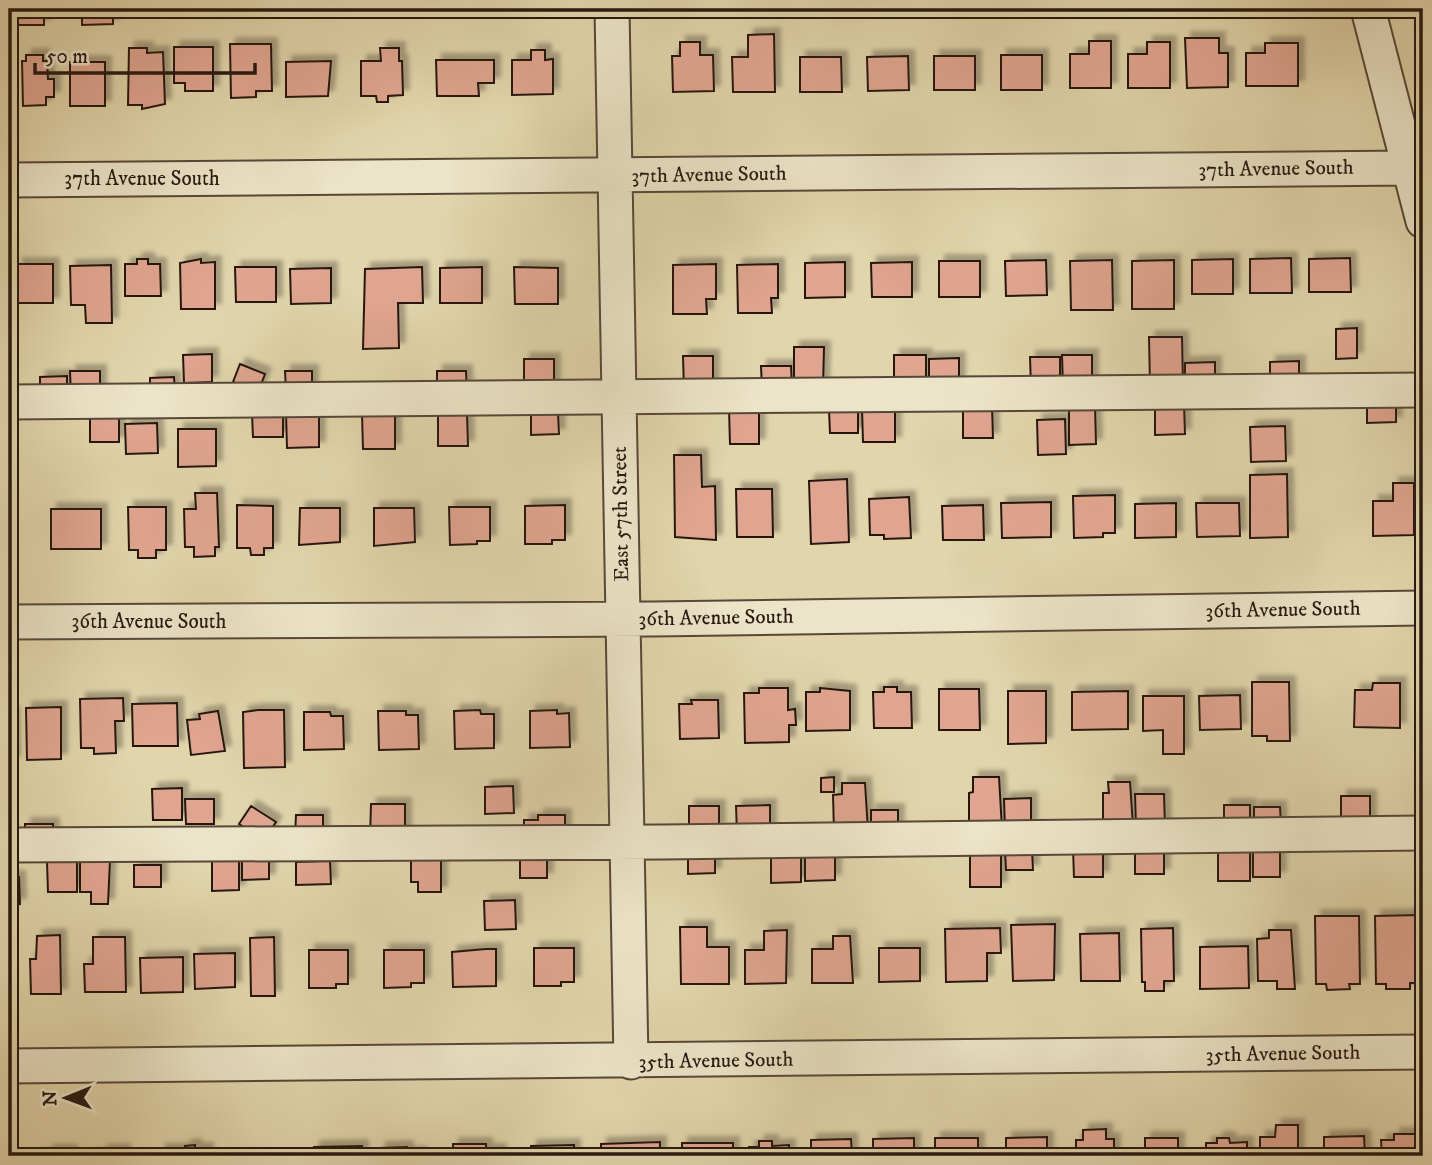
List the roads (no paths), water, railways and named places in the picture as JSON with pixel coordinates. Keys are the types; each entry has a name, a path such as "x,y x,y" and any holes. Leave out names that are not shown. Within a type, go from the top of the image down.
{"street":[{"name":"East 57th Street","path":"612,9 631,1062"},
{"path":"1367,9 1423,221"},
{"name":"37th Avenue South","path":"9,180 1410,168"},
{"path":"9,402 619,399 1423,390"},
{"name":"36th Avenue South","path":"9,622 623,620 1423,608"},
{"path":"9,845 626,842 1423,833"},
{"name":"35th Avenue South","path":"9,1066 631,1062 1423,1052"}]}
